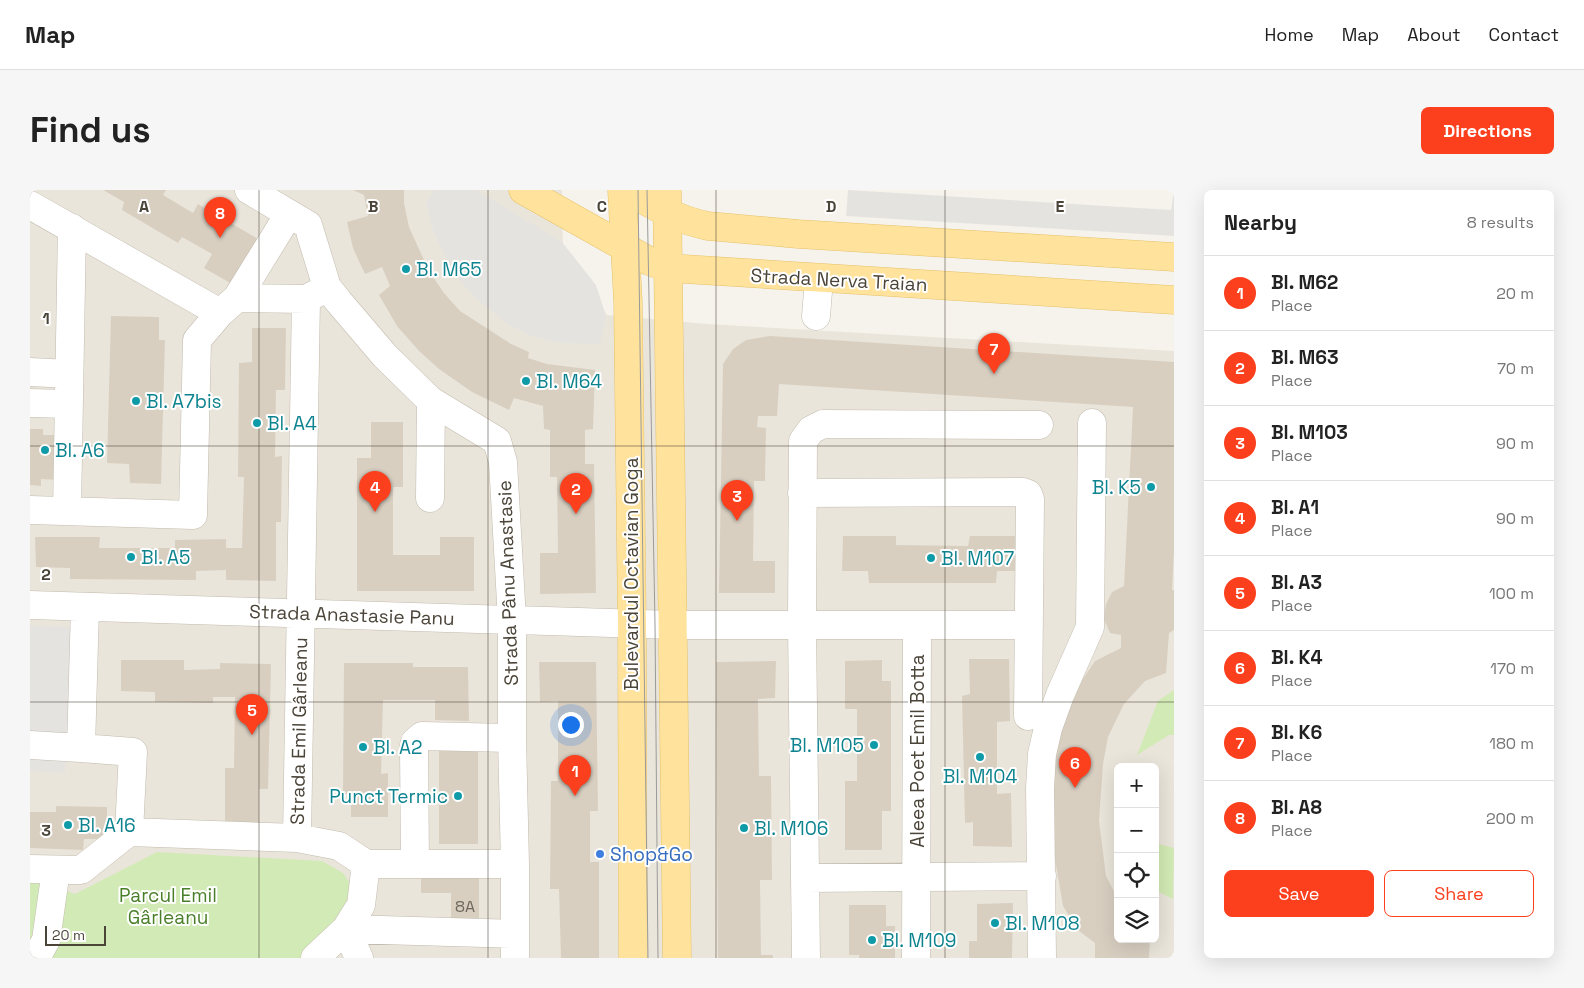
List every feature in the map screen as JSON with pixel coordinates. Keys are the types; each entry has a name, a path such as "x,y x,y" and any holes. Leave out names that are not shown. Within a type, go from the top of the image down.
{"main road":[{"name":"Strada Nerva Traian","path":"523,190 649,261 668,268 1174,300"},
{"name":"Bulevardul Octavian Goga","path":"622,190 628,302 632,624 633,958"},
{"path":"627,190 667,202 696,224 708,226 798,234 1174,257"},
{"path":"667,202 677,958"}],"street":[{"name":"Strada Emil Gârleanu","path":"248,190 308,225 316,293 301,614 296,838 339,846 366,864"},
{"path":"30,205 72,228 229,306 316,293"},
{"path":"30,510 193,515 197,340 229,306 289,214"},
{"path":"67,511 72,228"},
{"path":"816,316 819,279"},
{"name":"Strada Pânu Anastasie","path":"316,293 431,401 489,434 497,441 500,450 503,462 512,620 515,946"},
{"path":"30,372 69,374"},
{"path":"430,498 431,401"},
{"path":"30,403 68,404"},
{"path":"1042,958 1040,788 1042,754 1048,728 1060,695 1090,627 1092,423"},
{"path":"806,958 802,625 803,441 811,430 824,424 1038,425"},
{"path":"802,493 1023,492 1028,494 1030,499 1028,716"},
{"name":"Strada Anastasie Panu","path":"30,606 674,625"},
{"path":"81,748 84,607"},
{"name":"Aleea Poet Emil Botta","path":"916,958 917,624"},
{"path":"674,625 1029,625"},
{"path":"415,864 414,746 418,738 422,736 512,738"},
{"path":"30,746 132,752 129,832"},
{"path":"36,958 46,940 43,869 81,870 129,832 296,838"},
{"path":"315,958 346,929 361,905 366,864 515,864"},
{"path":"805,878 1042,876"},
{"path":"346,929 515,946"},
{"path":"346,929 359,958"}],"shaded area":[{"path":"30,190 562,190 563,253 607,315 707,324 1174,351 1174,958 30,958"},
{"path":"434,190 476,190 562,242 596,285 606,316 600,344 559,343 534,337 509,325 474,297 453,272 434,234 426,202"},
{"path":"848,190 1171,210 1174,190 1174,236 846,216"},
{"path":"30,626 71,627 65,773 30,771"}],"green space":[{"path":"1174,690 1174,735 1169,735 1137,755 1158,701"},
{"path":"1159,844 1174,848 1173,899 1159,892"},
{"name":"Parcul Emil Gârleanu","path":"157,852 322,861 343,873 352,886 349,913 300,958 30,958 30,883 45,884 75,894"}],"building":[{"path":"103,190 166,190 163,195 193,213 198,204 258,239 232,284 204,268 212,254 182,237 178,243 122,210 124,202"},
{"path":"353,190 404,190 404,203 409,227 429,271 444,293 460,311 511,344 529,352 528,358 547,364 595,370 593,429 585,430 585,464 594,464 596,593 540,594 540,553 558,553 557,477 550,477 550,430 544,429 543,406 514,398 509,410 472,392 439,369 419,351 397,326 379,295 390,286 382,267 365,274 353,248 347,222 368,216 364,195"},
{"name":"Bl. A7bis","path":"111,316 159,317 159,340 165,340 161,484 130,483 129,464 107,463"},
{"name":"Bl. A4","path":"252,328 286,328 285,390 276,390 275,457 282,456 281,522 276,522 276,581 226,580 226,570 196,571 196,580 70,579 70,568 36,567 35,537 100,537 99,548 175,548 175,540 226,539 226,548 242,548 244,477 238,477 239,363 252,362"},
{"path":"770,336 1174,362 1174,551 1172,590 1174,590 1174,630 1169,633 1166,673 1145,681 1124,704 1108,737 1103,764 1099,821 1106,876 1114,891 1114,943 1150,943 1149,958 1095,958 1095,943 1079,931 1063,906 1047,812 1051,755 1070,698 1095,661 1121,648 1121,635 1110,633 1104,619 1106,604 1112,592 1124,586 1133,407 779,384 777,416 758,416 757,427 766,428 765,481 754,481 753,561 775,561 775,593 719,593 723,364 733,349 746,340"},
{"path":"371,422 403,422 403,487 393,487 393,555 440,555 440,537 474,537 474,591 357,591 357,458 371,458"},
{"name":"Bl. A6","path":"30,429 43,429 43,435 60,435 59,480 41,479 41,486 30,485"},
{"name":"Bl. M107","path":"843,536 896,536 896,545 968,546 970,536 1020,536 1020,571 997,571 996,583 869,583 868,571 842,571"},
{"name":"Bl. M104","path":"969,659 1009,659 1010,721 997,722 997,794 1011,793 1012,847 973,846 973,822 965,823 962,696 970,694"},
{"path":"121,660 184,660 184,670 220,669 220,663 271,664 268,789 259,789 259,827 225,826 225,768 234,768 235,697 213,697 213,703 155,702 155,692 121,691"},
{"name":"Bl. M105","path":"882,660 882,681 891,681 891,811 882,811 882,850 845,850 845,781 857,781 857,709 845,709 845,661"},
{"name":"Bl. M106","path":"776,661 775,698 758,699 759,776 771,776 772,880 760,880 761,955 773,955 773,958 718,958 716,662"},
{"path":"539,662 596,662 598,811 590,811 590,862 599,862 599,958 561,958 559,889 550,889 551,781 558,781 558,701 540,702"},
{"name":"Bl. A2","path":"344,663 413,663 413,667 468,667 469,721 435,720 435,700 383,700 381,774 388,773 388,817 351,817 351,794 343,794"},
{"name":"Punct Termic","path":"439,748 478,748 478,844 439,844"},
{"name":"Bl. A16","path":"56,806 107,807 107,839 84,839 83,850 30,848 30,812 56,812"},
{"path":"421,871 479,871 479,920 451,919 451,893 421,893"},
{"name":"Bl. M108","path":"1013,903 1012,958 969,958 969,941 977,941 977,904"},
{"name":"Bl. M109","path":"849,905 886,905 886,926 895,926 895,958 859,958 859,955 849,955"}],"tram line":[{"path":"638,190 648,958"},
{"path":"647,190 655,624 658,958"}],"place":[{"name":"Bl. A8","path":"220,238"},
{"name":"Bl. M65","path":"406,269"},
{"name":"Bl. K6","path":"994,374"},
{"name":"Bl. M64","path":"526,381"},
{"name":"Bl. A7bis","path":"136,401"},
{"name":"Bl. A4","path":"257,423"},
{"name":"Bl. A6","path":"45,450"},
{"name":"Bl. K5","path":"1151,487"},
{"name":"Bl. A1","path":"375,512"},
{"name":"Bl. M63","path":"576,514"},
{"name":"Bl. M103","path":"737,521"},
{"name":"Bl. A5","path":"131,557"},
{"name":"Bl. M107","path":"931,558"},
{"name":"Bl. A3","path":"252,735"},
{"name":"Bl. M105","path":"874,745"},
{"name":"Bl. A2","path":"363,747"},
{"name":"Bl. M104","path":"980,757"},
{"name":"Bl. K4","path":"1075,788"},
{"name":"Punct Termic","path":"458,796"},
{"name":"Bl. M62","path":"575,796"},
{"name":"Bl. A16","path":"68,825"},
{"name":"Bl. M106","path":"744,828"},
{"name":"Shop&Go","path":"600,854"},
{"name":"Bl. M108","path":"995,923"},
{"name":"Bl. M109","path":"872,940"}]}
